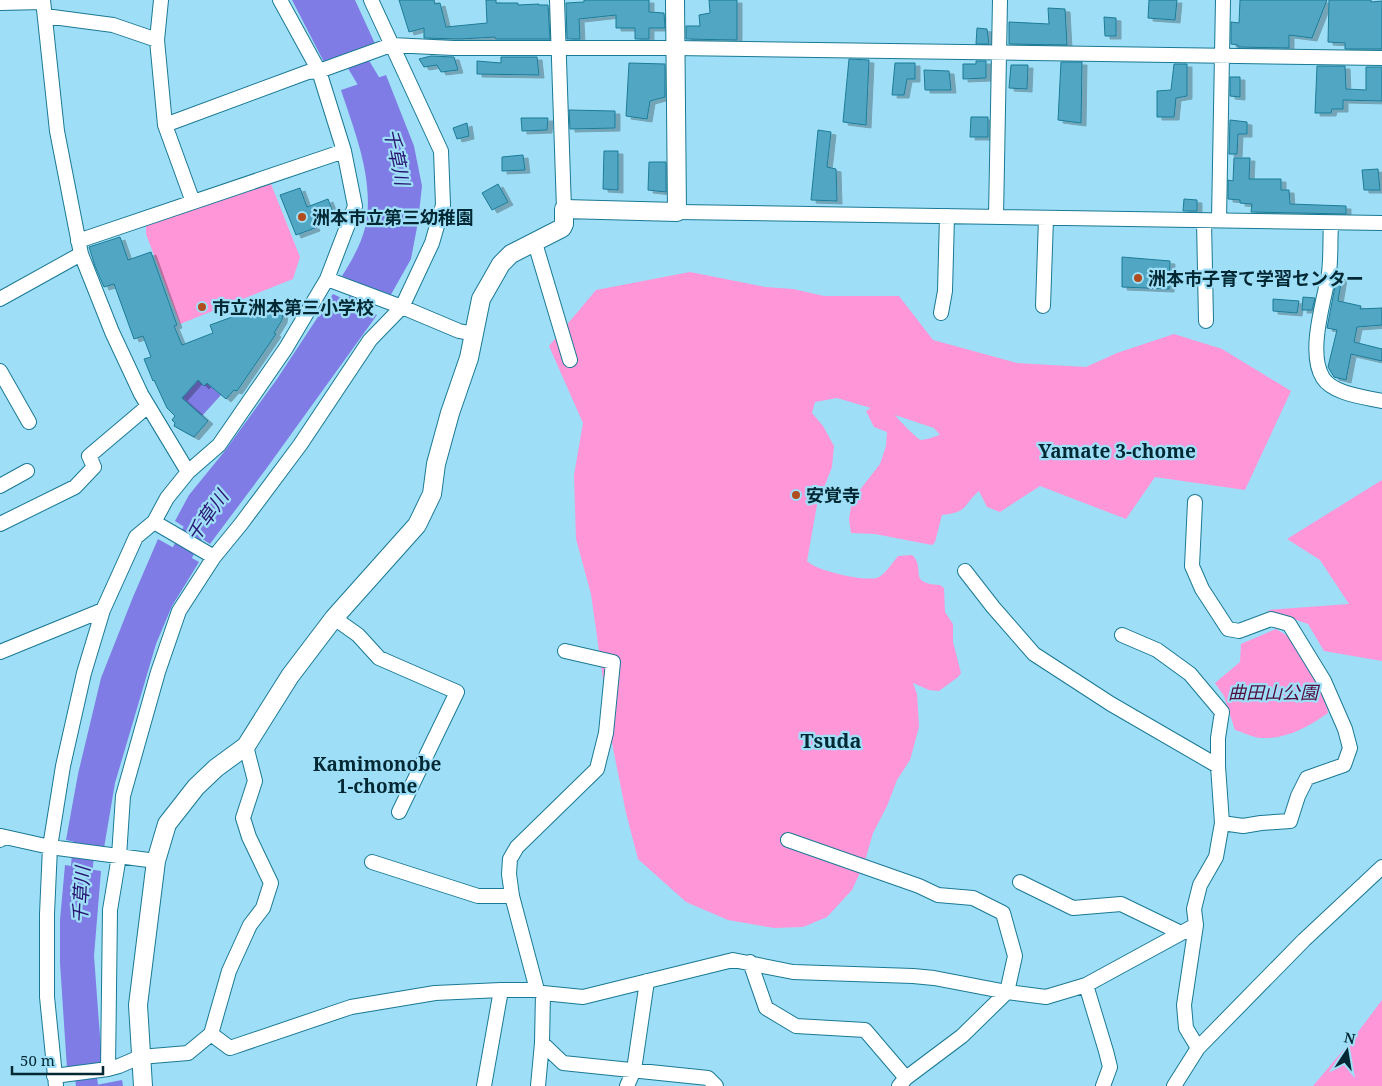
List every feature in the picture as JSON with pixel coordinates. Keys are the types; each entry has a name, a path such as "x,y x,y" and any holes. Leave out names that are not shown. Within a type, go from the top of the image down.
{"main road":[{"path":"143,1086 138,1005 156,861 167,824 190,794 216,768 246,746 290,676 334,618 418,526 432,494 436,464 450,412 469,358 481,298 501,264 511,254 562,228 564,224 564,209 677,212 675,0"}],"street":[{"path":"161,0 157,40 165,124 193,202"},
{"path":"246,746 254,781 244,818 249,837 271,883 263,908 250,925 229,971 211,1034 188,1053 140,1058 114,1068 55,1081 47,997 47,914 50,847 63,766 84,673 103,610 136,537 154,522 167,498 188,472 219,445 286,348 327,279 355,206 344,152 319,70 280,0"},
{"path":"114,1068 110,910 119,856 123,796 158,672 178,611 214,557 300,445 370,340 402,307 432,243 443,205 441,151 371,0"},
{"path":"556,0 564,209"},
{"path":"996,217 1000,0"},
{"path":"1219,220 1223,0"},
{"path":"0,3 43,1 57,131 80,248 112,332 148,406 188,472"},
{"path":"45,16 113,24 157,40"},
{"path":"165,124 308,72 319,70 391,45 454,48 675,48 1382,58"},
{"path":"0,300 80,248 193,202 344,152"},
{"path":"677,212 1046,219 1219,220 1330,224 1382,223"},
{"path":"941,313 945,291 947,216"},
{"path":"1043,306 1046,219"},
{"path":"1204,221 1206,321"},
{"path":"1330,224 1329,271 1317,327 1318,364 1323,379 1342,392 1382,400"},
{"path":"534,243 570,360"},
{"path":"327,279 459,331 474,334"},
{"path":"0,371 29,422"},
{"path":"0,524 75,486 94,467 89,456 148,406"},
{"path":"0,486 27,471"},
{"path":"1195,502 1192,566 1202,589 1228,629 1239,631 1272,619 1289,624 1324,681 1345,730 1350,748 1344,765 1307,778 1298,796 1290,820 1261,822 1243,826 1222,822"},
{"path":"154,522 214,557"},
{"path":"965,571 1034,654 1111,704 1218,766"},
{"path":"0,652 103,610"},
{"path":"334,618 358,635 379,658 458,692 400,812"},
{"path":"1122,635 1157,650 1190,674 1222,712 1218,738 1222,822 1216,857 1200,885 1194,909 1196,925 1184,1005 1186,1028 1198,1048"},
{"path":"538,1086 542,1043 540,992 512,896 509,874 510,859 517,847 595,772 606,733 613,662 565,652"},
{"path":"0,840 1,836 50,847 156,861"},
{"path":"750,962 766,1008 796,1026 865,1030 903,1082 962,1036 1007,992 1015,956 1003,913 973,898 938,895 919,886 788,840"},
{"path":"372,862 478,896 512,896"},
{"path":"1174,1086 1198,1048 1304,940 1382,867"},
{"path":"1020,882 1073,908 1121,904 1181,933"},
{"path":"211,1034 230,1048 351,1007 435,993 501,990 583,997 733,960 793,972 934,978 1007,992 1046,997 1086,985 1196,925"},
{"path":"627,1086 634,1070 647,981"},
{"path":"1086,985 1110,1067 1103,1086"},
{"path":"484,1086 501,990"},
{"path":"542,1043 563,1063 708,1078 716,1086"}],"green space":[{"path":"271,184 300,257 293,279 180,324 146,234 146,225"},
{"path":"690,272 765,287 793,289 824,296 899,296 933,340 1017,363 1086,367 1117,353 1174,334 1222,349 1291,391 1245,490 1155,477 1126,519 1040,486 1000,512 987,507 979,491 961,510 942,515 935,542 932,545 875,534 851,533 849,519 852,500 880,464 886,446 887,432 874,427 866,411 871,408 837,398 815,402 812,413 823,426 834,446 832,467 817,505 807,561 812,565 831,572 854,577 873,578 879,577 884,573 898,556 912,555 918,565 920,578 930,584 940,585 944,588 945,612 953,624 953,642 961,673 939,691 929,690 913,683 917,694 919,727 910,760 897,780 887,806 873,833 864,864 852,890 827,917 803,927 774,928 728,920 686,902 638,859 626,813 612,743 591,594 576,539 574,475 583,423 549,346 596,290","holes":["895,415 934,428 940,435 921,440"]},
{"path":"1382,480 1382,661 1324,651 1308,624 1267,610 1349,604 1320,560 1287,539"},
{"name":"曲田山公園","path":"1276,629 1291,638 1324,690 1328,713 1313,723 1289,734 1271,738 1259,738 1235,730 1224,696 1215,683 1240,662 1241,644"},
{"path":"1382,1000 1382,1086 1313,1086 1355,1036"}],"water":[{"path":"292,0 355,0 377,48 325,64"},
{"path":"386,75 414,146 422,186 411,259 389,298 342,276 362,238 368,207 362,156 341,90"},
{"path":"333,294 377,315 210,544 175,521 189,495 224,452 277,379"},
{"path":"198,380 204,386 207,383 221,395 191,428 182,398"},
{"path":"158,539 199,562 172,606 156,644 115,783 104,848 66,840 78,774 101,678"},
{"path":"65,865 101,871 94,956 102,1063 67,1069 60,963 60,920"},
{"path":"122,1080 123,1086 91,1086"}],"building":[{"path":"399,0 434,0 435,4 440,3 446,27 487,23 486,0 496,0 496,3 518,3 518,5 548,5 550,39 496,39 495,37 460,39 424,38 424,28 409,32"},
{"path":"584,0 649,0 649,12 664,13 665,28 649,28 649,39 635,39 635,28 616,28 616,15 579,19 580,39 567,39 566,3 584,2"},
{"path":"709,0 737,0 737,40 686,39 686,26 700,26 699,15 710,13"},
{"path":"1149,0 1177,0 1175,20 1148,18"},
{"path":"1240,0 1327,0 1312,38 1289,35 1289,48 1238,47 1238,45 1231,44 1231,22 1239,23"},
{"path":"1329,0 1382,1 1382,49 1345,49 1345,43 1328,42"},
{"path":"1048,8 1065,9 1067,45 1009,44 1009,22 1049,24"},
{"path":"1104,17 1116,18 1116,36 1105,36"},
{"path":"977,28 987,29 989,44 976,44"},
{"path":"431,56 454,57 458,70 441,72 437,65 424,67 419,59"},
{"path":"501,57 537,57 539,75 477,74 477,61 501,63"},
{"path":"849,59 869,60 866,125 843,122"},
{"path":"976,61 986,61 986,78 963,79 963,64 976,64"},
{"path":"1061,62 1082,62 1081,123 1058,120"},
{"path":"629,63 665,64 665,97 650,101 647,119 626,116"},
{"path":"895,63 915,63 915,79 907,79 904,95 892,95"},
{"path":"1174,64 1187,64 1187,96 1176,98 1174,117 1157,117 1157,91 1171,90"},
{"path":"1011,65 1028,65 1027,89 1009,88"},
{"path":"1317,66 1345,66 1346,89 1366,90 1366,67 1382,67 1382,101 1343,100 1343,109 1332,109 1331,113 1315,113"},
{"path":"924,70 949,71 951,90 925,90"},
{"path":"1230,77 1240,77 1240,97 1230,96"},
{"path":"569,110 615,111 615,128 570,129"},
{"path":"971,117 988,117 988,137 970,137"},
{"path":"521,118 548,118 547,130 522,131"},
{"path":"1230,120 1247,122 1247,134 1238,134 1237,154 1229,154"},
{"path":"467,123 469,136 457,139 453,128"},
{"path":"818,130 831,132 827,167 836,169 837,201 811,200"},
{"path":"604,151 618,151 618,190 603,189"},
{"path":"523,155 525,170 502,171 502,157"},
{"path":"1234,158 1250,158 1249,179 1281,179 1281,190 1289,190 1290,204 1346,206 1346,214 1251,212 1252,204 1228,199 1228,180 1233,181"},
{"path":"649,162 666,162 666,192 648,190"},
{"path":"1378,169 1380,190 1364,190 1362,170"},
{"path":"498,184 508,202 492,210 482,193"},
{"path":"300,188 307,207 328,199 334,215 313,223 315,228 296,235 280,195"},
{"path":"1184,199 1197,200 1197,211 1183,211"},
{"path":"120,237 128,260 151,252 177,325 174,326 182,345 213,333 210,325 259,306 277,305 283,311 282,320 274,333 276,334 237,391 234,390 226,399 207,383 204,386 198,380 182,398 208,421 194,437 174,426 175,423 172,420 175,416 167,408 144,359 151,357 143,336 134,339 114,284 104,287 95,266 89,247"},
{"path":"1122,257 1170,261 1169,289 1122,287"},
{"path":"1337,276 1342,277 1338,301 1361,306 1360,309 1382,308 1382,325 1357,327 1354,342 1382,349 1382,361 1351,354 1346,380 1334,377 1328,367 1337,330 1327,328"},
{"path":"1303,297 1315,298 1312,310 1302,310"},
{"path":"1273,299 1299,301 1297,313 1273,311"}],"waterway":[{"name":"千草川","path":"320,0 384,107"},
{"name":"千草川","path":"341,331 377,273"},
{"name":"千草川","path":"169,578 199,521 209,509"},
{"name":"千草川","path":"79,898 84,844 90,813"},
{"name":"千草川","path":"83,1050 87,1086"}],"place":[{"name":"洲本市立第三幼稚園","path":"302,217"},
{"name":"洲本市子育て学習センター","path":"1138,278"},
{"name":"市立洲本第三小学校","path":"202,307"},
{"name":"安覚寺","path":"796,495"}],"district":[{"name":"Yamate 3-chome","path":"1117,451"},
{"name":"Tsuda","path":"831,740"},
{"name":"Kamimonobe 1-chome","path":"377,775"}]}
